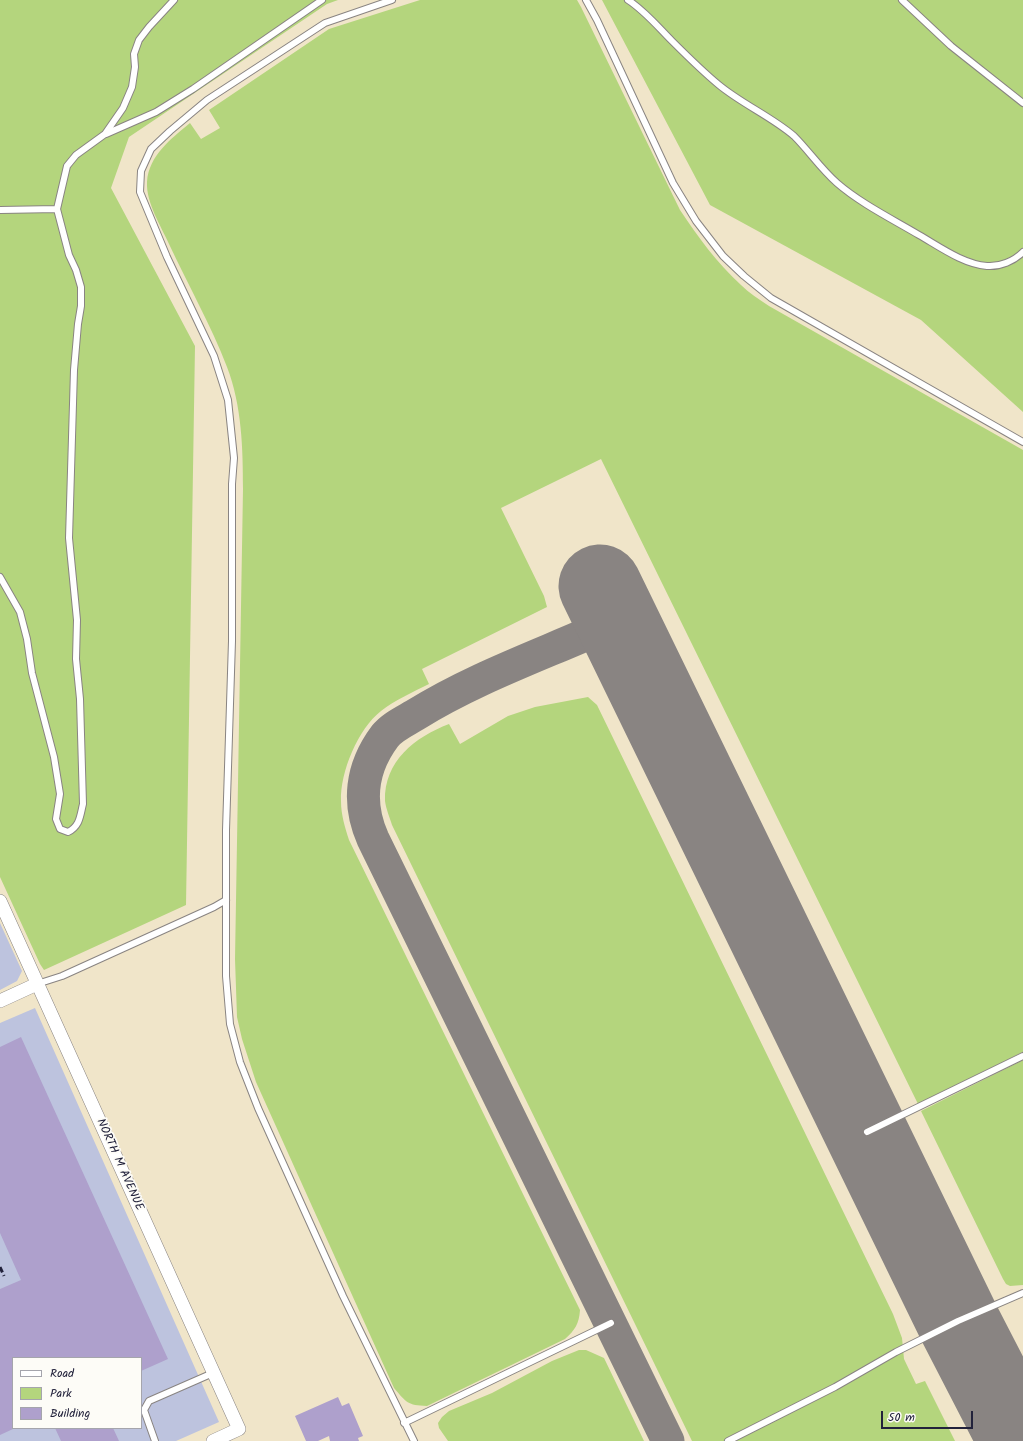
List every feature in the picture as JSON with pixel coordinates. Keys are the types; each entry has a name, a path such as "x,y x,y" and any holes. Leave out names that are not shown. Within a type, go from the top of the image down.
{"street":[{"name":"NORTH M AVENUE","path":"0,901 4,918 37,984 239,1429 213,1441"},
{"path":"0,1001 37,984"}],"lane":[{"path":"105,134 123,108 132,87 134,54 139,40 174,0"},
{"path":"0,577 20,612 27,638 32,673 54,758 60,794 56,819 60,829 68,832 74,829 77,824 83,804 80,700 76,659 77,620 69,538 74,370 81,306 81,287 76,270 69,255 56,209 67,166 76,155 105,134 156,112 193,89 322,0"},
{"path":"392,0 325,23 207,100 151,149 142,172 140,192 167,257 214,356 228,400 234,458 232,492 232,641 226,830 226,976 230,1024 240,1062 261,1115 340,1289 414,1441"},
{"path":"586,0 597,20 674,183 696,221 723,256 744,276 771,298 1023,442"},
{"path":"628,0 650,18 698,67 720,86 747,106 793,135 837,183 889,217 961,259 976,264 988,266 1002,264 1016,259 1023,252"},
{"path":"902,0 951,46 1023,103"},
{"path":"0,210 56,209"},
{"path":"37,984 62,976 214,907 226,900"},
{"path":"867,1132 1023,1056"},
{"path":"728,1441 835,1388 896,1352 958,1321 1023,1293"},
{"path":"404,1423 611,1323"},
{"path":"155,1441 144,1410 146,1404 149,1401 213,1373"}],"shaded area":[{"path":"0,923 22,971 17,981 0,990"},
{"path":"35,1008 219,1422 176,1441 0,1441 0,1023"}],"green space":[{"path":"0,0 338,0 327,4 129,137 111,188 195,346 186,905 44,970 0,877"},
{"path":"420,0 577,0 680,210 708,249 732,277 747,291 769,306 1023,450 1023,1052 918,1104 601,459 501,508 544,596 547,607 422,669 429,684 386,707 373,719 358,740 347,765 341,790 341,806 349,840 580,1310 579,1319 576,1326 565,1339 427,1406 411,1404 394,1388 256,1082 242,1039 237,1017 235,959 243,489 241,428 236,397 221,351 151,206 147,190 149,172 156,156 162,148 190,123 201,139 220,128 209,110 329,29"},
{"path":"602,0 1023,0 1023,412 921,320 710,205"},
{"path":"588,697 597,705 893,1314 902,1338 904,1359 916,1384 925,1381 955,1441 692,1441 392,825 385,801 386,787 396,762 404,752 436,729 449,724 460,744 508,716 535,707"},
{"path":"1023,1060 1023,1285 1010,1286 1006,1284 1003,1279 921,1111"},
{"path":"579,1350 586,1350 604,1358 644,1441 448,1441 439,1428 438,1423 449,1411 492,1393 552,1361"}],"building":[{"path":"21,1037 168,1359 142,1371 142,1357 12,1357 13,1429 0,1435 0,1289 21,1280 0,1233 0,1047"},
{"path":"338,1397 342,1406 349,1403 363,1436 358,1438 359,1441 330,1441 329,1436 318,1441 306,1441 295,1416"},
{"path":"55,1429 113,1429 119,1441 61,1441"}],"taxiway":[{"path":"631,647 610,634 592,633 498,672 435,703 399,724 385,736 377,748 366,773 363,799 368,826 373,839 668,1441"}],"runway":[{"path":"600,586 958,1321 1020,1441"}],"railway":[{"path":"0,1267 4,1276"}]}
